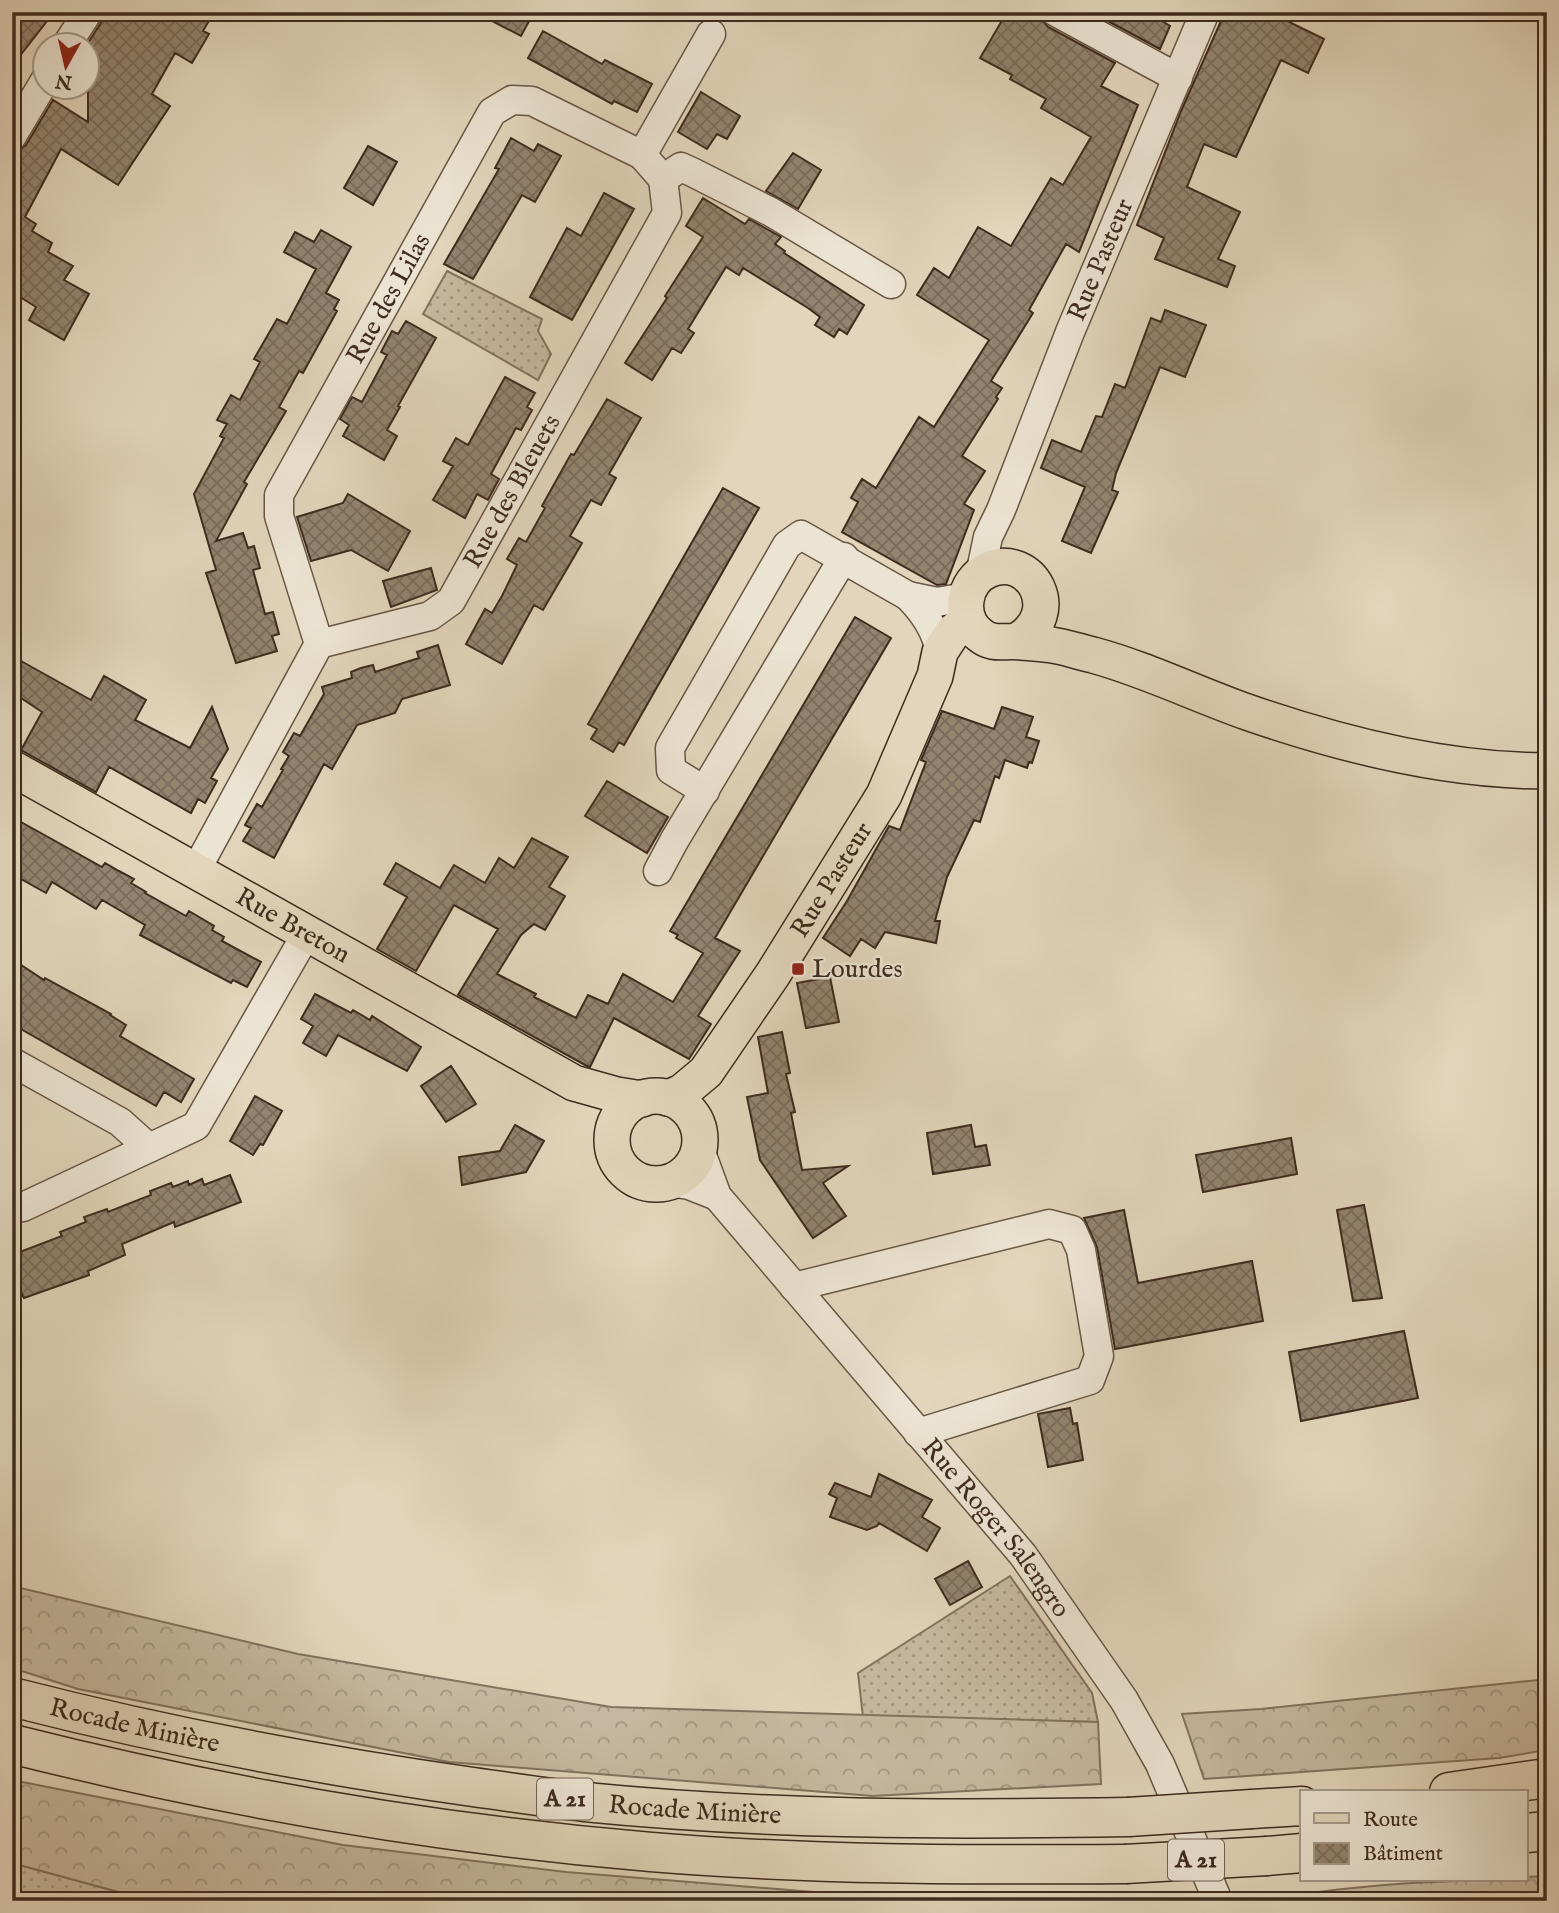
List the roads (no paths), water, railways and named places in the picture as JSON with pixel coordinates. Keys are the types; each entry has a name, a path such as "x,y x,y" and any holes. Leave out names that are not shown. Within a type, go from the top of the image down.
{"highway":[{"name":"Rocade Minière","path":"12,1697 110,1722 231,1748 390,1775 584,1802 732,1813 904,1819 1128,1817 1300,1806"},
{"name":"Rocade Minière","path":"12,1744 146,1776 301,1806 394,1822 574,1845 716,1857 844,1863 1125,1864 1284,1855"},
{"path":"1462,1790 1547,1778"},
{"path":"1528,1833 1547,1831"}],"main road":[{"path":"1097,656 1052,616 1032,579 1022,572 1001,567 990,569 971,597 981,636 1008,642 1056,646 1097,656 1305,731 1405,755 1470,767 1547,771"},
{"name":"Rue Pasteur","path":"655,1098 681,1092 706,1072 800,932 884,795 938,664 971,597"},
{"path":"938,664 956,662 1028,635 1041,614 1042,601"},
{"name":"Rue Breton","path":"12,768 574,1083 617,1095 655,1098"},
{"name":"Rue Pasteur","path":"698,1135 706,1072"},
{"name":"Rue Breton","path":"574,1083 600,1119 612,1144"},
{"path":"655,1098 690,1112 698,1135 694,1163 683,1175 668,1182 653,1184 638,1180 625,1172 616,1159 612,1144 613,1129 619,1116 629,1106 655,1098"}],"street":[{"path":"75,32 88,12"},
{"path":"1056,12 1178,78"},
{"name":"Rue Pasteur","path":"971,597 988,537 1070,332 1205,12"},
{"path":"711,34 642,155 663,179 681,167 692,172 771,212 891,284"},
{"name":"Rue des Lilas","path":"319,644 279,516 279,495 492,112 512,100 532,101 642,155"},
{"path":"12,136 32,102"},
{"name":"Rue des Bleuets","path":"319,644 430,616 451,601 667,213 663,179"},
{"path":"1001,510 1009,547 1022,572"},
{"path":"705,790 671,769 670,748 787,545 801,535 844,557 908,596 925,612 938,639 938,664"},
{"path":"658,871 844,557"},
{"path":"908,596 937,602 971,597"},
{"path":"196,870 319,644"},
{"path":"12,1208 23,1207 196,1126 307,933"},
{"path":"12,1062 120,1122 149,1148"},
{"name":"Rue Roger Salengro","path":"698,1135 717,1196 1023,1555 1124,1700 1160,1764 1218,1901"},
{"path":"668,1182 689,1185 717,1196"},
{"path":"794,1287 1049,1224 1072,1230 1081,1250 1099,1356 1090,1380 918,1433"}],"place":[{"name":"Lourdes","path":"798,969"}]}
